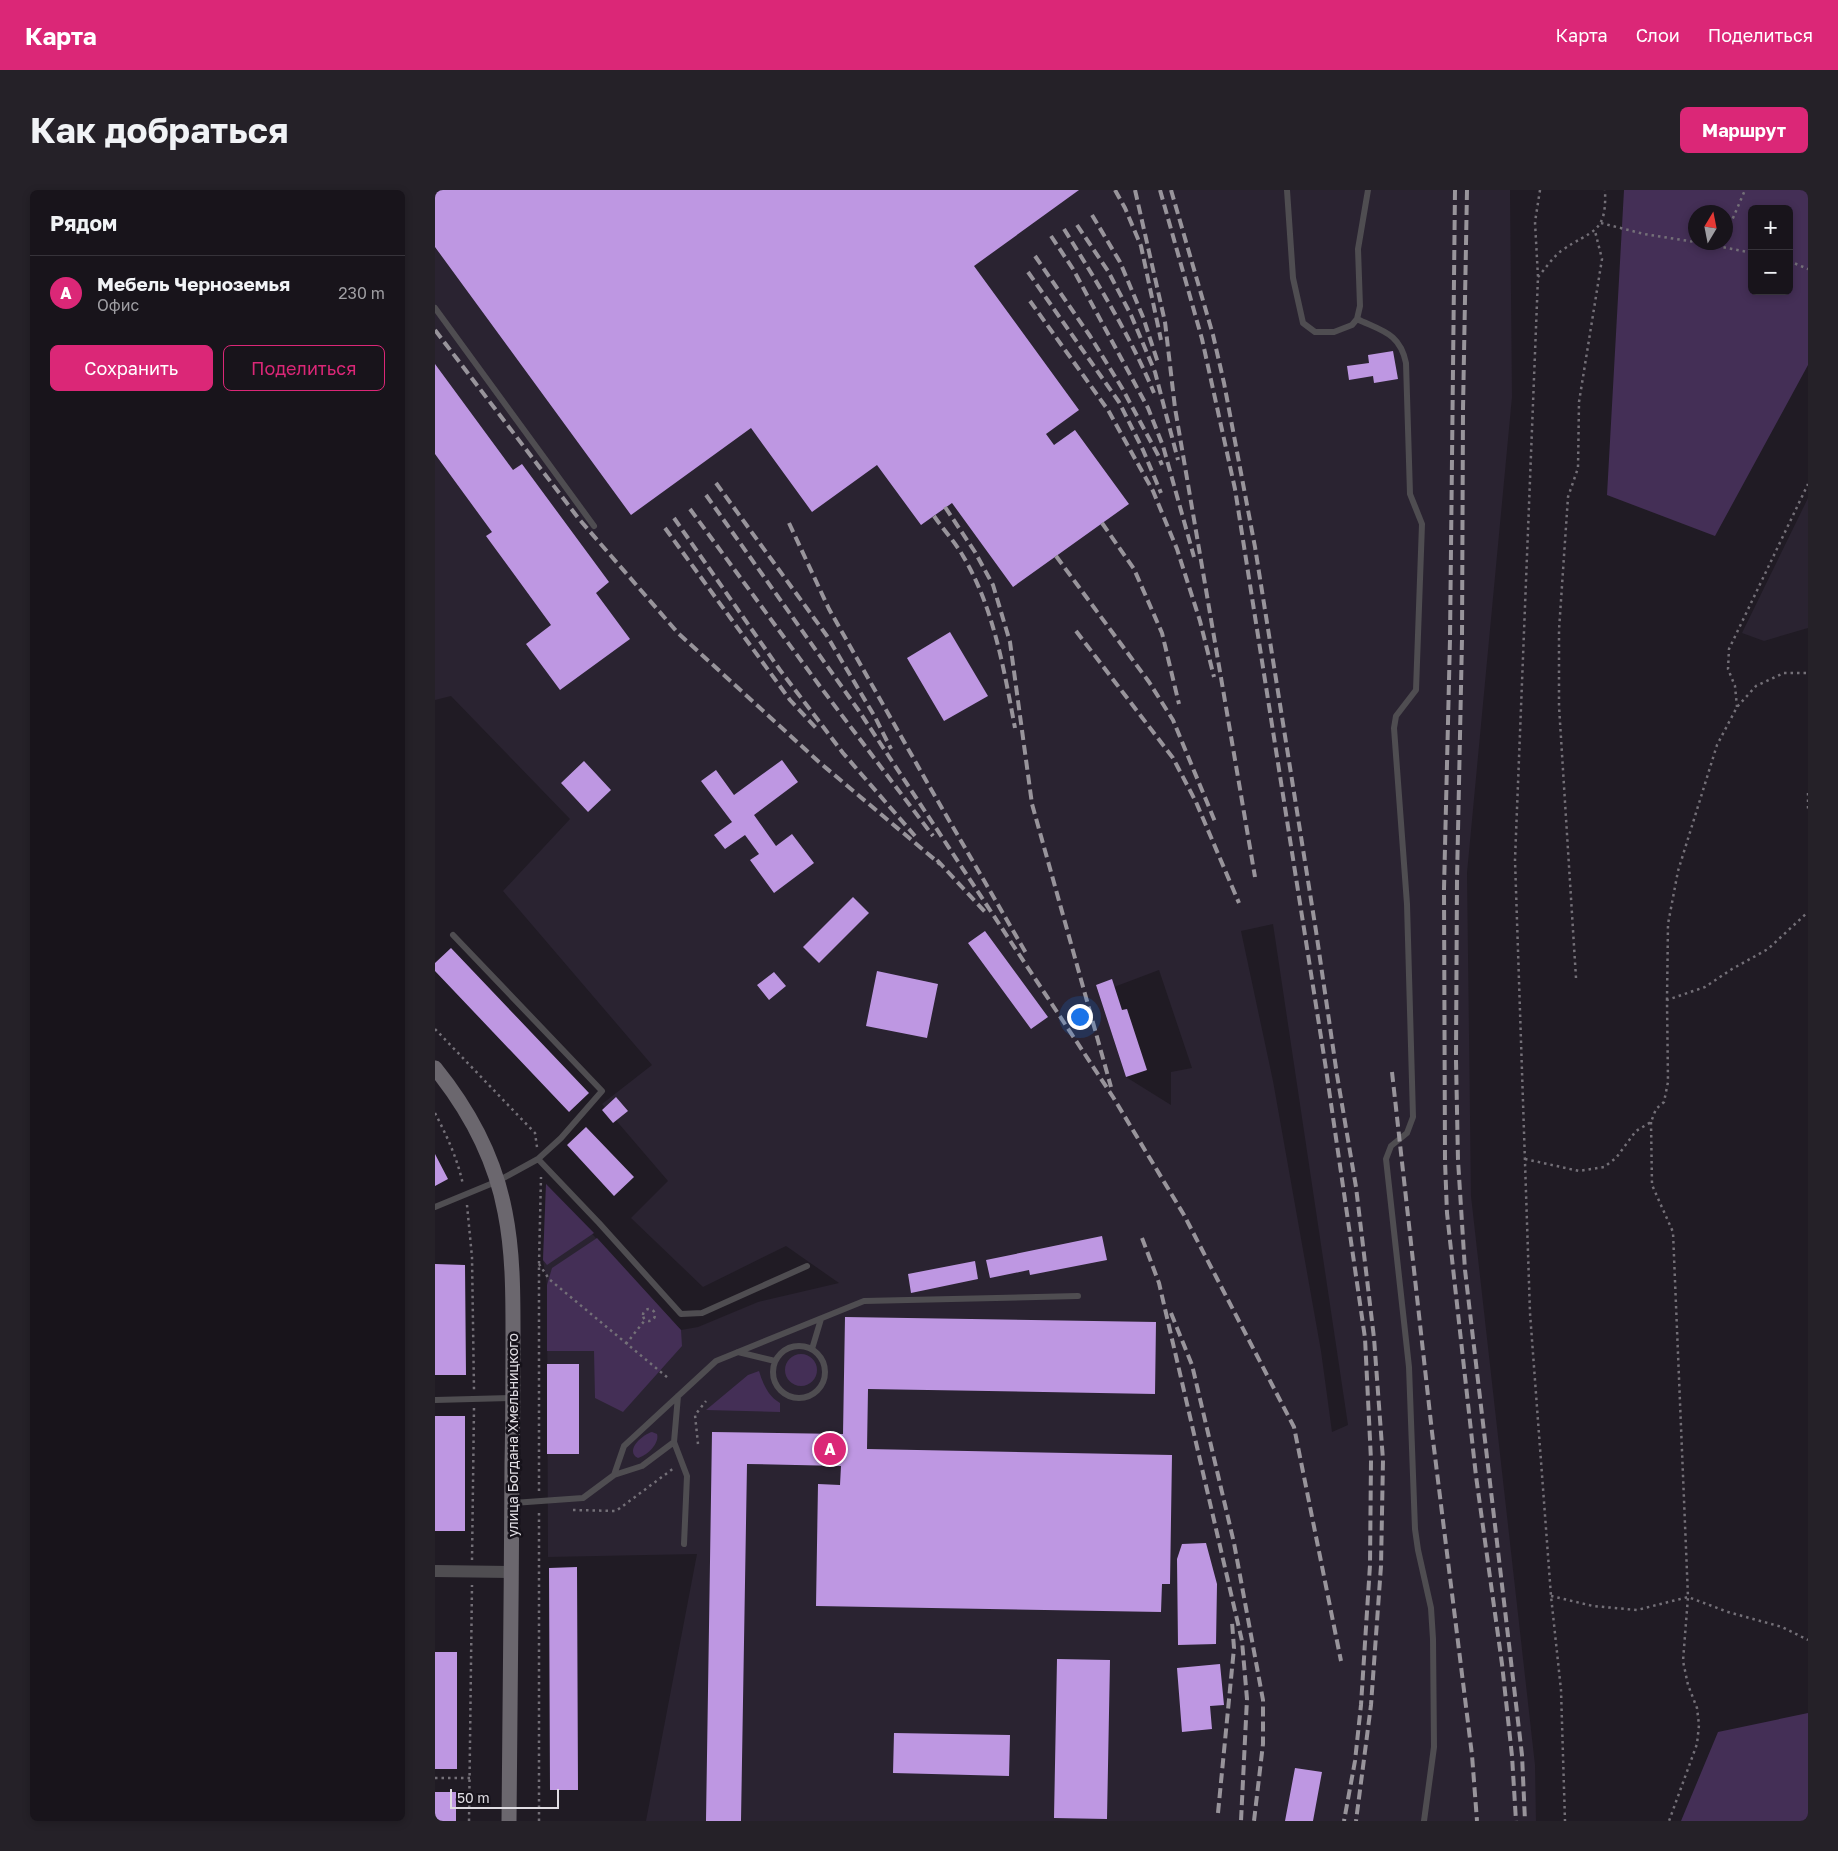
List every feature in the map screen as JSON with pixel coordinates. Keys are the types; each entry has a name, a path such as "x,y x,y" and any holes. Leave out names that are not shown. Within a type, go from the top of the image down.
{"main road":[{"name":"улица Богдана Хмельницкого","path":"435,1068 464,1107 481,1138 498,1181 510,1248 513,1298 513,1398 509,1821"}],"street":[{"path":"435,1571 511,1572"}],"lane":[{"path":"1287,190 1293,278 1303,323 1315,332 1334,332 1352,325 1357,319 1360,306 1358,249 1369,190"},
{"path":"435,308 594,526"},
{"path":"1357,319 1386,332 1397,340 1403,349 1406,363 1411,494 1422,524 1417,690 1396,716 1394,728 1407,904 1413,1116 1407,1133 1391,1146 1386,1158 1409,1367 1415,1529 1431,1608 1433,1639 1435,1747 1424,1821"},
{"path":"435,1207 498,1181 538,1159 561,1138 602,1091 453,935"},
{"path":"538,1159 681,1314 702,1313 807,1266"},
{"path":"614,1475 625,1446 716,1361 864,1302 1078,1296"},
{"path":"812,1349 821,1319"},
{"path":"795,1346 812,1349 819,1354 826,1370 825,1379 821,1387 815,1394 807,1397 798,1398 782,1392 774,1378 775,1361 780,1354 795,1346"},
{"path":"739,1352 775,1361"},
{"path":"678,1396 673,1442 687,1476 684,1544"},
{"path":"435,1400 513,1398"},
{"path":"512,1503 583,1498 614,1475 642,1466 673,1442"}],"path":[{"path":"1540,190 1535,222 1538,278 1515,860 1530,1313 1551,1596 1561,1690 1565,1821"},
{"path":"1538,278 1560,252 1595,231 1601,223 1606,204 1605,190"},
{"path":"1733,219 1745,190"},
{"path":"1601,223 1644,234 1688,241"},
{"path":"1576,978 1559,706 1559,630 1568,497 1578,468 1579,402 1602,258 1595,231"},
{"path":"1733,249 1748,252"},
{"path":"1793,263 1808,269"},
{"path":"1737,707 1735,686 1727,669 1729,649 1808,484"},
{"path":"1669,1821 1697,1744 1699,1725 1697,1708 1688,1685 1683,1661 1687,1597 1673,1232 1652,1185 1651,1122 1656,1109 1664,1102 1668,1082 1668,924 1678,871 1717,745 1737,707 1756,686 1784,673 1808,673"},
{"path":"1808,793 1808,810"},
{"path":"1667,1000 1705,987 1768,949 1808,912"},
{"path":"435,1029 535,1133 541,1180"},
{"path":"435,1113 448,1139 460,1171 465,1194 472,1257 475,1399 469,1821"},
{"path":"1525,1159 1579,1171 1603,1167 1616,1158 1636,1131 1651,1122"},
{"path":"539,1264 549,1279 668,1378"},
{"path":"653,1310 655,1316 653,1320 645,1320 644,1311 653,1310"},
{"path":"626,1344 645,1320"},
{"path":"698,1444 695,1414 705,1401"},
{"path":"568,1510 616,1511 681,1463"},
{"path":"1551,1596 1593,1606 1637,1610 1687,1597 1728,1612 1782,1627 1808,1640"},
{"path":"435,1778 470,1778"}],"shaded area":[{"path":"435,190 1510,190 1512,397 1467,873 1471,1196 1535,1765 1536,1821 646,1821 697,1554 548,1557 547,1285 543,1260 546,1184 681,1330 698,1327 758,1302 839,1283 786,1246 703,1287 631,1218 668,1181 602,1104 652,1065 503,891 570,819 451,696 435,700","holes":["1273,924 1348,1425 1332,1432 1321,1351 1273,1081 1241,931","1159,970 1192,1068 1171,1072 1171,1105 1126,1077 1096,985 1112,980 1114,987"]},
{"path":"1624,190 1808,190 1808,365 1715,536 1607,495"},
{"path":"1808,498 1808,628 1764,641 1742,633"},
{"path":"546,1184 594,1233 547,1265 543,1260"},
{"path":"597,1238 681,1330 682,1346 623,1412 595,1398 594,1351 547,1351 547,1285 552,1268"},
{"path":"801,1354 813,1358 817,1370 813,1382 801,1386 789,1382 785,1370 789,1358"},
{"path":"759,1371 772,1397 780,1403 780,1412 706,1410 748,1375"},
{"path":"652,1432 657,1434 655,1445 649,1452 638,1458 634,1455 633,1451 636,1443"},
{"path":"1808,1713 1808,1821 1681,1821 1718,1732"}],"building":[{"path":"435,190 1079,190 974,266 1079,410 1046,434 1054,445 1075,430 1129,504 1013,587 952,503 921,525 877,465 812,512 751,428 631,515 435,247"},
{"path":"1393,351 1398,379 1374,383 1373,376 1349,380 1347,366 1369,363 1368,355"},
{"path":"435,364 513,470 522,464 609,582 596,593 630,639 560,690 526,644 551,625 486,536 492,532 435,454"},
{"path":"950,632 988,696 944,721 907,658"},
{"path":"782,760 798,782 754,815 776,846 792,834 814,863 774,893 750,860 759,854 745,835 725,849 714,835 732,822 701,781 716,770 734,795"},
{"path":"584,761 611,790 588,812 561,783"},
{"path":"853,897 869,913 819,963 803,947"},
{"path":"985,931 1048,1017 1031,1029 968,943"},
{"path":"451,948 589,1093 569,1112 435,971 435,963"},
{"path":"877,971 938,984 927,1038 866,1026"},
{"path":"774,972 786,986 769,1000 757,985"},
{"path":"1112,979 1122,1010 1127,1009 1147,1070 1126,1077 1096,985"},
{"path":"616,1097 628,1111 613,1123 602,1110"},
{"path":"586,1127 634,1177 614,1196 567,1145"},
{"path":"435,1154 448,1179 435,1186"},
{"path":"1102,1236 1107,1260 1030,1275 1029,1270 990,1278 986,1260"},
{"path":"975,1261 978,1279 911,1293 908,1274"},
{"path":"435,1264 465,1265 466,1375 435,1375"},
{"path":"845,1317 1156,1322 1155,1394 868,1389 867,1449 1172,1455 1170,1584 1162,1584 1161,1612 816,1606 818,1484 840,1485 841,1466 747,1464 741,1821 706,1821 712,1432 843,1434"},
{"path":"547,1364 579,1364 579,1454 547,1454"},
{"path":"435,1416 465,1416 465,1531 435,1531"},
{"path":"1206,1543 1217,1584 1216,1644 1178,1645 1177,1559 1182,1544"},
{"path":"577,1567 578,1790 550,1790 549,1568"},
{"path":"435,1652 457,1652 457,1769 435,1769"},
{"path":"1057,1659 1110,1660 1107,1819 1054,1818"},
{"path":"1220,1664 1224,1705 1210,1706 1212,1729 1182,1732 1177,1668"},
{"path":"894,1733 1010,1735 1009,1776 893,1773"},
{"path":"1295,1768 1322,1772 1313,1821 1285,1821"},
{"path":"435,1792 456,1792 456,1821 435,1821"}],"railway":[{"path":"1115,190 1141,246 1161,340"},
{"path":"1135,190 1165,322 1175,408 1255,877"},
{"path":"1160,190 1202,339 1235,489 1326,1069 1365,1338 1371,1460 1370,1565 1361,1705 1355,1761 1344,1821"},
{"path":"1171,190 1213,335 1255,547 1356,1187 1374,1338 1383,1460 1381,1566 1371,1705 1356,1821"},
{"path":"1455,190 1450,639 1444,889 1445,1161 1447,1213 1476,1476 1502,1664 1512,1756 1516,1821"},
{"path":"1467,190 1463,409 1462,639 1457,880 1456,1060 1458,1160 1465,1270 1522,1755 1525,1821"},
{"path":"1092,215 1120,262 1143,317 1158,363"},
{"path":"1077,225 1108,271 1131,315 1155,372 1178,460"},
{"path":"1064,229 1124,330 1154,393"},
{"path":"1051,236 1073,269 1148,408 1163,446 1194,557"},
{"path":"1035,256 1090,336 1122,388 1162,465"},
{"path":"1028,272 1119,402 1143,450 1161,493"},
{"path":"1030,301 1108,410 1153,491 1177,549 1200,621 1214,677"},
{"path":"435,330 579,519 678,633 819,762 940,864"},
{"path":"716,483 827,636 875,717 891,749"},
{"path":"706,495 859,711 1113,1097 1184,1215 1294,1427 1341,1661"},
{"path":"945,507 975,552 993,585 1010,642 1032,804 1111,1087"},
{"path":"690,509 933,836"},
{"path":"934,516 963,556 983,597 997,640 1015,728"},
{"path":"674,518 780,670 843,753 915,836"},
{"path":"789,523 829,609 1026,953"},
{"path":"1102,523 1134,569 1162,633 1179,704"},
{"path":"665,528 790,700 817,729"},
{"path":"1056,556 1149,682 1173,720 1216,824"},
{"path":"1076,631 1173,758 1196,802 1239,903"},
{"path":"937,860 986,913"},
{"path":"1392,1072 1432,1432 1472,1755 1477,1821"},
{"path":"1142,1238 1159,1283 1242,1641 1247,1699 1241,1821"},
{"path":"1171,1313 1192,1365 1234,1543 1263,1700 1263,1744 1254,1821"},
{"path":"1218,1813 1234,1648 1232,1622"}],"place":[{"name":"Мебель Черноземья","path":"830,1449"}]}
